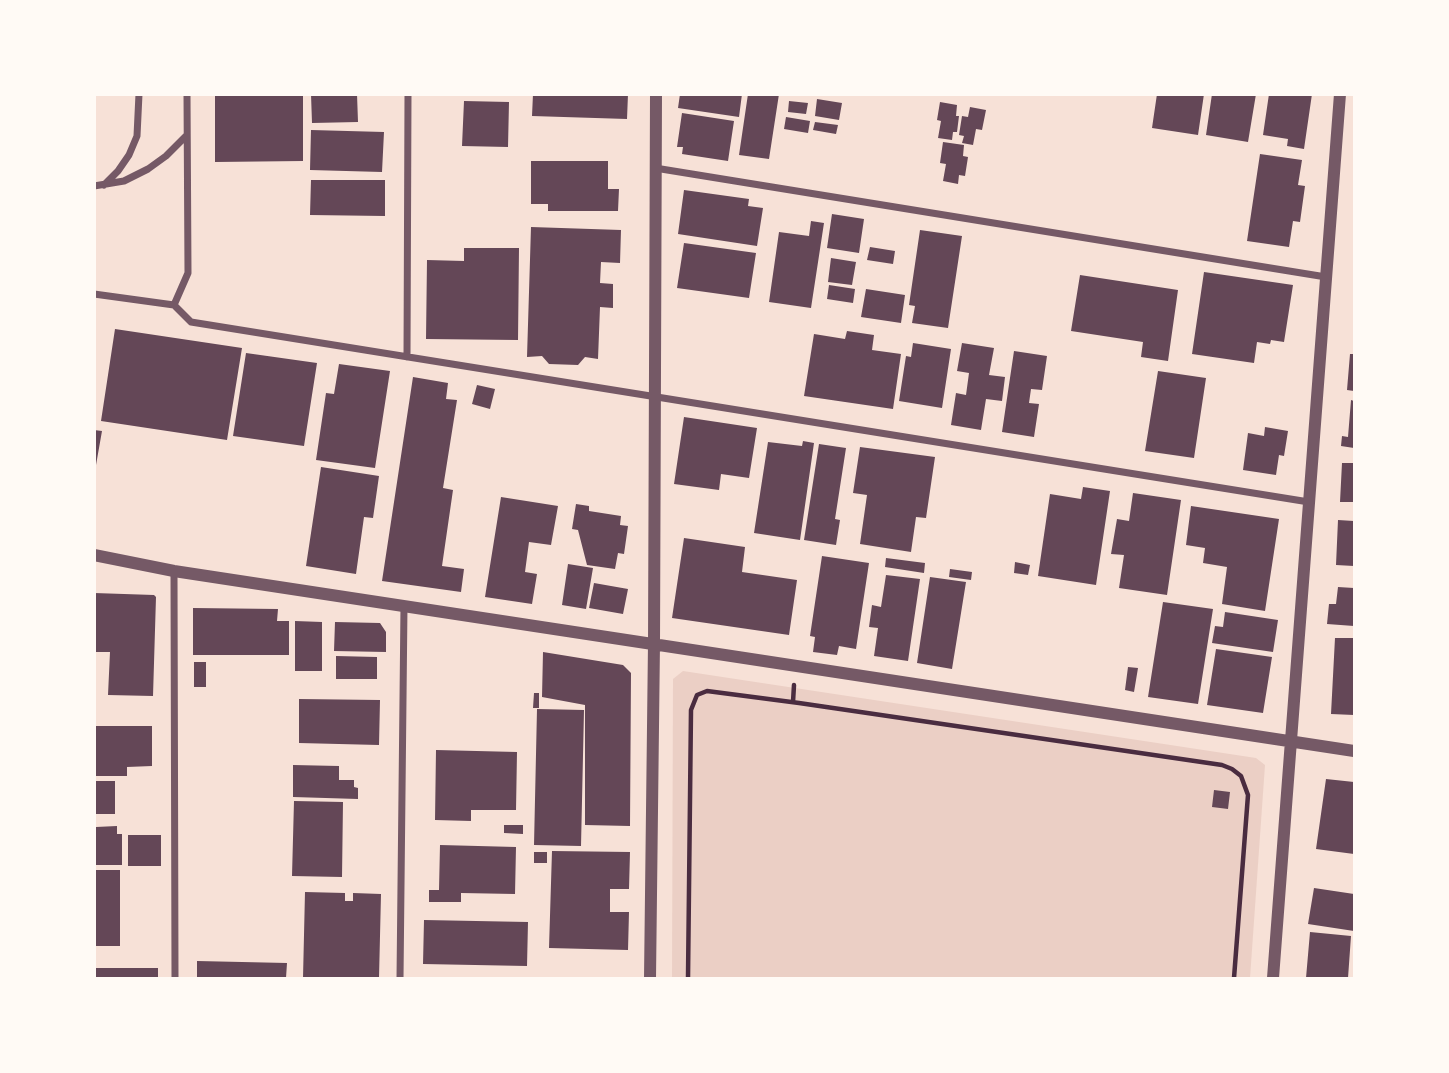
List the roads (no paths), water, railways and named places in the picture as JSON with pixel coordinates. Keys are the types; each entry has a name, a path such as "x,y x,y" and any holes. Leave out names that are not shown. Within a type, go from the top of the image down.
{"street":[{"path":"104,185 130,155 137,136 139,94"},
{"path":"174,305 188,273 187,94"},
{"path":"407,357 408,94"},
{"path":"650,978 656,94"},
{"path":"1273,978 1340,94"},
{"path":"94,186 124,181 148,169 187,135"},
{"path":"655,168 1326,277"},
{"path":"94,294 174,305 191,322 1309,502"},
{"path":"94,555 174,571 1354,751"},
{"path":"174,571 175,978"},
{"path":"400,978 404,606"}]}
